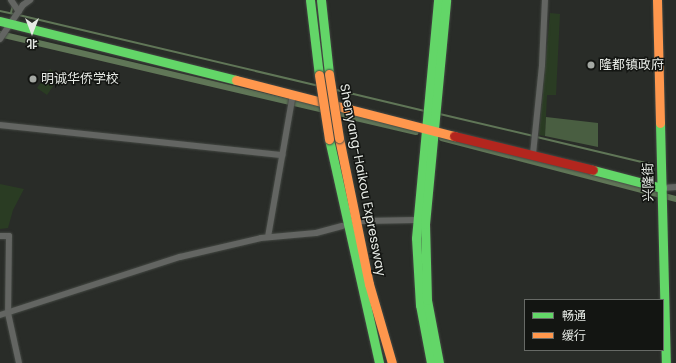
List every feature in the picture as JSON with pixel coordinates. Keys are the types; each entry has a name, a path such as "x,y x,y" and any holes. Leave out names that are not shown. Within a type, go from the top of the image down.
{"main road":[{"name":"Shenyang-Haikou Expressway","path":"310,0 319,75 329,139 379,363"},
{"name":"Shenyang-Haikou Expressway","path":"321,0 338,138 369,284 392,363"},
{"path":"438,0 430,129 425,249 427,300 439,363"},
{"path":"431,112 446,0"},
{"name":"兴隆街","path":"657,0 666,363"},
{"path":"0,21 15,18 293,95 533,154 662,188"},
{"path":"430,129 417,220 417,264 420,305 431,363"}],"street":[{"path":"0,39 23,5 30,0"},
{"path":"533,154 542,65 545,0"},
{"path":"13,2 15,18"},
{"path":"268,237 293,95"},
{"path":"0,125 282,155"},
{"path":"662,188 676,187"},
{"path":"362,221 417,220"},
{"path":"0,315 180,257 268,237 316,233 342,226"},
{"path":"0,236 9,236 8,313 19,363"}],"green space":[{"path":"550,13 560,14 556,95 547,95 545,136 539,135"},
{"path":"50,69 60,76 47,95 37,88"},
{"path":"546,117 598,123 598,147 545,136"},
{"path":"0,184 24,189 13,210 8,228 0,229"}],"waterway":[{"path":"11,13 13,5"},
{"path":"0,11 14,14"},
{"path":"19,15 316,85"},
{"path":"0,34 325,110"},
{"path":"337,90 425,111"},
{"path":"335,113 416,132"},
{"path":"440,114 534,136"},
{"path":"537,137 650,164"},
{"path":"442,138 676,199"}],"traffic: fast":[{"path":"310,0 319,75"},
{"path":"321,0 329,74"},
{"path":"431,363 420,305 416,238 438,0"},
{"path":"439,363 427,300 425,224 446,0"},
{"path":"0,21 236,80"},
{"path":"660,123 666,363"},
{"path":"329,139 379,363"},
{"path":"593,170 662,188"}],"traffic: slow":[{"path":"657,0 660,123"},
{"path":"329,74 339,138"},
{"path":"319,75 329,139"},
{"path":"236,80 454,136"},
{"path":"339,138 369,284 392,363"}],"traffic: jam":[{"path":"454,136 593,170"}],"place":[{"name":"隆都镇政府","path":"591,65"},
{"name":"明诚华侨学校","path":"33,79"}]}
